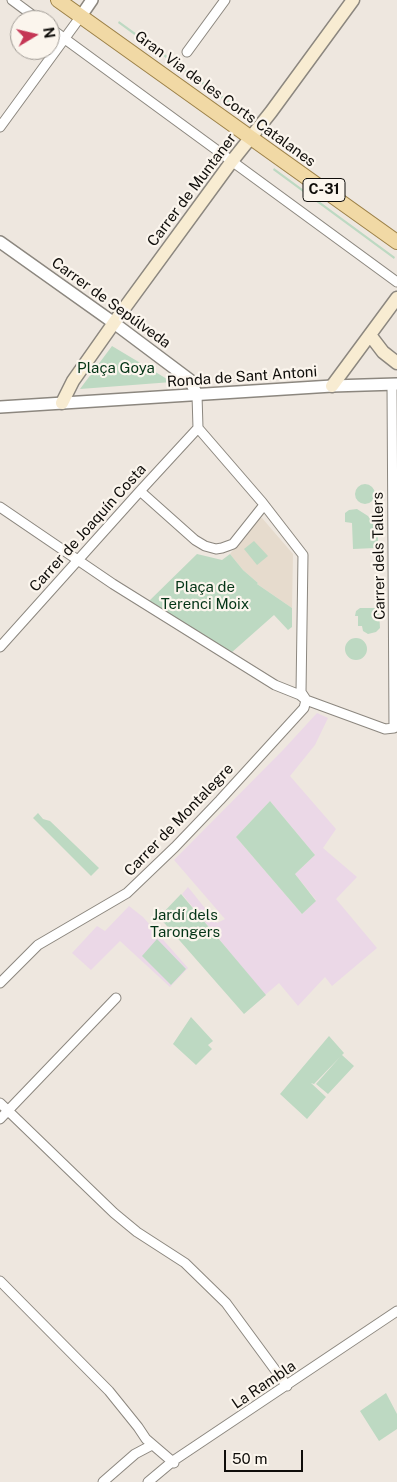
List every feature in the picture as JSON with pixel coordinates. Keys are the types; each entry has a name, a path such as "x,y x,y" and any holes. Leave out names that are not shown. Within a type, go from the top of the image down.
{"main road":[{"name":"Gran Via de les Corts Catalanes","path":"58,0 397,242"},
{"name":"Carrer de Muntaner","path":"62,403 72,381 114,323 232,161 354,0"},
{"path":"332,386 397,298"},
{"path":"370,335 383,352 397,364"}],"street":[{"path":"12,0 26,10"},
{"path":"0,127 92,0"},
{"path":"187,52 225,0"},
{"path":"60,35 397,282"},
{"name":"Carrer de Sepúlveda","path":"0,242 190,380 196,395"},
{"name":"Ronda de Sant Antoni","path":"0,407 332,386 395,384"},
{"name":"Carrer dels Tallers","path":"306,700 385,729 394,728 395,384"},
{"path":"196,395 198,428 264,505 303,555 301,692 306,700"},
{"name":"Carrer de Joaquín Costa","path":"0,647 198,428"},
{"path":"140,491 195,540 205,546 216,549 233,544 264,505"},
{"path":"0,507 78,561 275,685 300,695 306,700"},
{"name":"Carrer de Montalegre","path":"0,983 38,945 127,893 175,848 220,800 304,708 306,700"},
{"path":"0,1119 116,998"},
{"path":"0,1103 114,1212 138,1232 185,1263 197,1274 226,1303 267,1356 287,1386"},
{"path":"0,1281 109,1391 152,1445 174,1462"},
{"name":"La Rambla","path":"148,1482 174,1462 397,1311"},
{"path":"103,1482 135,1454 152,1445"}],"shaded area":[{"path":"262,518 293,554 292,608 257,584 230,554 257,519"},
{"path":"317,713 328,718 315,745 290,776 336,829 323,848 357,877 336,899 377,948 332,986 325,977 298,1006 279,983 265,995 182,894 188,887 217,923 225,919 174,860","holes":["270,801 315,855 295,874 316,900 302,914 236,837"]},
{"path":"129,906 143,917 188,968 170,987 120,941 91,970 72,953 97,926 105,931"}],"green space":[{"path":"119,21 235,105 233,107 118,23"},
{"path":"274,168 395,257 394,259 273,170"},
{"name":"Plaça Goya","path":"112,346 172,382 80,389"},
{"path":"361,484 369,484 375,490 375,498 369,504 361,504 355,498 355,490"},
{"path":"357,509 368,516 375,527 378,543 375,548 353,549 352,523 345,522 345,513 349,510"},
{"path":"254,541 268,556 257,565 244,549"},
{"name":"Plaça de Terenci Moix","path":"197,554 222,560 230,554 257,584 292,608 292,627 288,630 274,615 231,653 148,602"},
{"path":"360,608 374,608 379,611 380,628 376,632 368,634 363,631 362,626 358,626 358,616 355,616 356,611"},
{"path":"356,638 364,641 367,649 364,657 356,660 348,657 345,649 348,641"},
{"path":"270,801 315,855 295,874 316,901 302,914 236,837"},
{"path":"38,813 43,819 50,821 99,868 91,876 33,818"},
{"name":"Jardí dels Tarongers","path":"181,894 266,995 244,1014 159,917"},
{"path":"157,939 186,969 171,985 142,956"},
{"path":"191,1017 213,1041 208,1045 212,1049 196,1065 173,1044"},
{"path":"329,1036 344,1053 342,1055 354,1066 328,1094 316,1084 340,1057 314,1084 311,1083 326,1097 307,1119 280,1094"},
{"path":"386,1393 397,1414 397,1429 379,1441 360,1411"}]}
